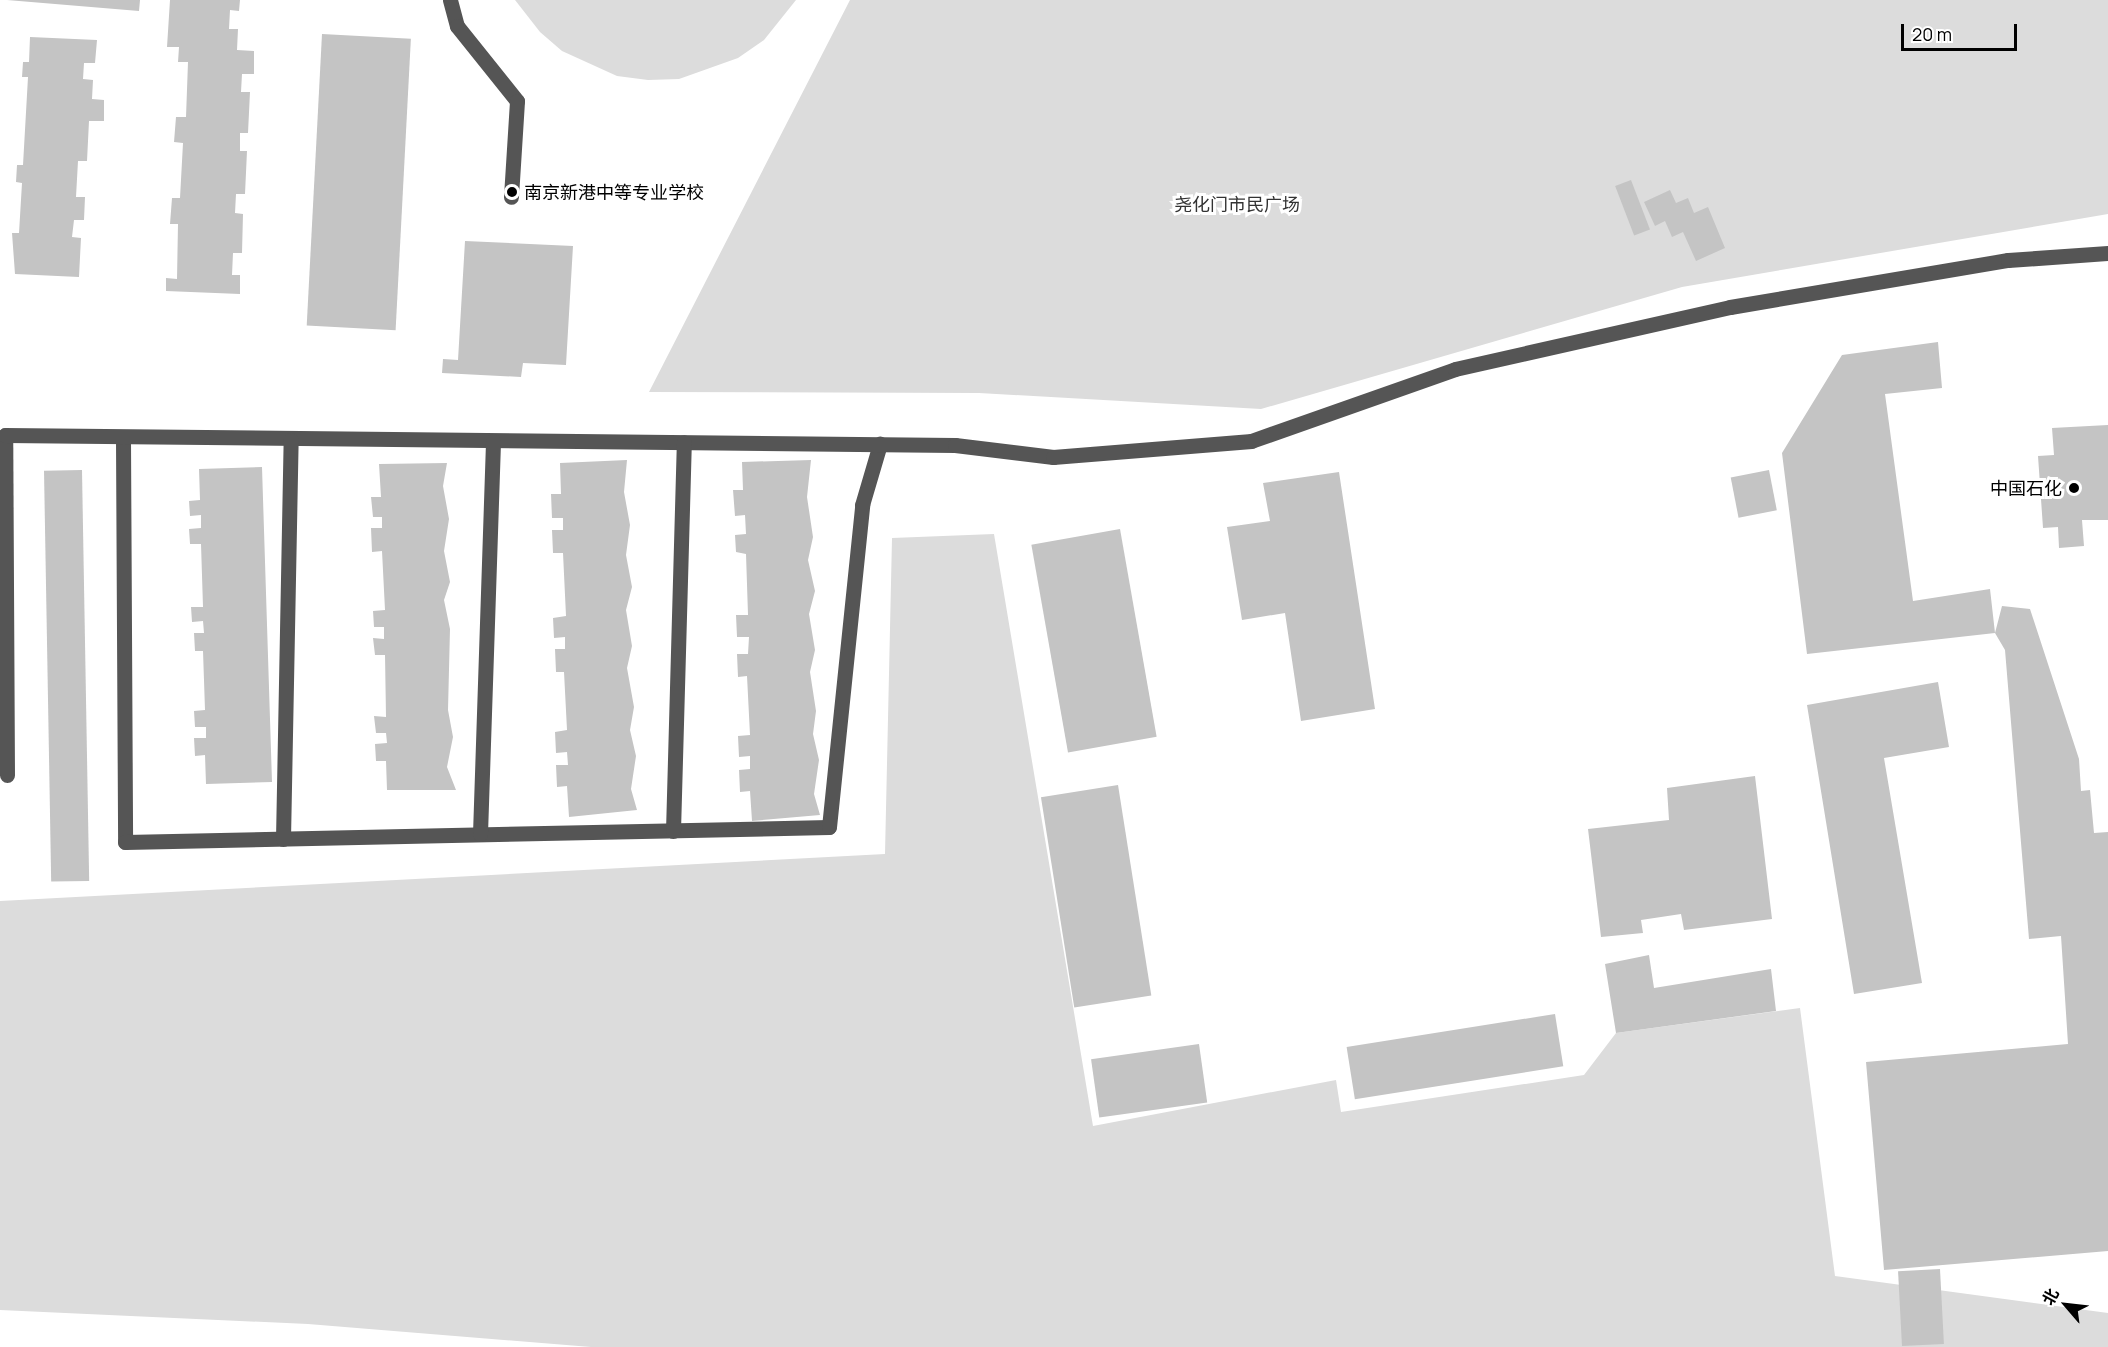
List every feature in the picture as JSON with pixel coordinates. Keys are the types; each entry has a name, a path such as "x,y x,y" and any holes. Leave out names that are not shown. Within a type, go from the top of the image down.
{"lane":[{"path":"450,0 457,26 517,101 511,197"},
{"path":"7,776 2,436 123,439 955,445 1053,457 1251,441 1455,369 1730,307 2008,260 2108,253"},
{"path":"123,439 125,842 829,827 862,505 880,444"},
{"path":"283,839 291,440"},
{"path":"480,834 493,441"},
{"path":"673,831 684,442"}],"green space":[{"path":"515,0 796,0 764,40 738,58 679,79 648,80 617,76 562,51 540,32"},
{"name":"尧化门市民广场","path":"850,0 2108,0 2108,214 1682,287 1261,409 979,393 649,392"},
{"path":"994,534 1093,1126 1336,1080 1341,1112 1584,1075 1616,1033 1800,1008 1835,1276 2108,1313 2108,1347 591,1347 308,1324 0,1310 0,901 885,854 892,538"}],"building":[{"path":"7,0 140,0 139,11"},
{"path":"170,0 240,0 239,11 230,10 229,29 238,29 237,50 254,51 254,74 242,74 241,92 250,92 248,133 240,133 240,151 247,151 245,194 236,194 235,213 243,214 242,253 233,253 232,275 240,275 240,294 166,291 166,278 177,279 178,224 170,224 172,198 180,198 183,143 174,142 176,117 186,117 188,62 178,62 179,47 167,47"},
{"path":"322,34 411,39 396,330 307,326"},
{"path":"30,37 97,40 95,63 84,63 83,79 93,80 92,99 104,100 104,121 89,121 87,161 78,161 76,197 85,197 84,220 74,220 72,237 81,238 79,277 15,274 12,233 19,233 22,183 16,182 17,165 23,165 28,77 22,77 23,62 29,62"},
{"path":"1631,180 1650,229 1634,236 1615,186"},
{"path":"1670,190 1676,203 1688,198 1694,213 1708,207 1725,248 1696,261 1683,232 1672,237 1665,221 1655,226 1644,202"},
{"path":"465,241 573,246 566,365 523,363 521,377 442,373 443,359 458,360"},
{"path":"1938,342 1942,388 1885,394 1913,601 1990,589 1995,633 1807,654 1782,453 1842,355"},
{"name":"中国石化","path":"2108,425 2108,520 2082,520 2084,546 2059,548 2058,527 2043,528 2038,456 2054,455 2052,428"},
{"path":"627,460 624,492 630,525 626,555 632,587 626,610 632,646 627,668 634,707 630,730 636,756 631,789 637,810 569,817 567,786 557,787 556,765 568,765 567,752 556,753 555,732 567,730 564,672 556,672 555,649 565,649 565,637 554,638 553,618 566,616 563,553 553,553 552,530 563,530 563,518 552,518 551,494 561,494 560,463"},
{"path":"811,460 807,497 813,537 808,560 815,591 809,614 815,650 810,672 816,711 813,734 819,760 814,794 820,815 752,821 750,791 740,792 739,770 750,769 750,756 739,757 738,736 750,735 747,676 738,677 737,654 748,654 749,637 737,637 736,615 748,615 746,554 736,552 735,535 746,534 745,515 735,516 733,490 743,490 742,462"},
{"path":"447,463 443,486 449,519 444,551 450,582 444,600 450,629 448,710 453,737 447,767 456,790 387,790 386,761 376,761 375,744 387,743 386,733 376,733 374,716 386,717 385,655 375,655 373,638 384,639 384,627 374,627 373,611 385,610 382,551 372,552 371,528 382,528 382,517 373,517 371,497 381,497 379,464"},
{"path":"262,467 272,782 206,784 205,755 195,756 194,738 206,738 206,727 195,727 194,711 205,710 203,651 195,651 194,633 204,633 203,621 192,622 191,607 203,607 201,544 190,544 189,529 201,528 201,515 190,516 189,501 200,500 199,469"},
{"path":"82,470 89,881 51,882 44,471"},
{"path":"1769,470 1777,510 1739,518 1731,477"},
{"path":"1339,472 1375,709 1301,721 1285,613 1242,620 1227,527 1270,521 1263,483"},
{"path":"1120,529 1157,737 1068,752 1031,545"},
{"path":"2002,606 2030,609 2079,759 2081,791 2090,790 2094,833 2108,832 2108,1251 1884,1270 1866,1062 2068,1044 2061,936 2029,939 2005,650 1995,633"},
{"path":"1938,682 1949,747 1884,758 1922,983 1854,994 1807,705"},
{"path":"1755,776 1772,919 1684,930 1681,914 1641,920 1643,933 1601,937 1588,829 1669,820 1667,788"},
{"path":"1118,785 1151,995 1074,1008 1041,797"},
{"path":"1649,955 1654,988 1771,969 1776,1011 1616,1033 1605,964"},
{"path":"1555,1014 1563,1066 1355,1099 1347,1047"},
{"path":"1199,1044 1207,1102 1099,1118 1091,1059"},
{"path":"1940,1269 1944,1344 1902,1346 1898,1271"}],"place":[{"name":"南京新港中等专业学校","path":"512,192"},
{"name":"中国石化","path":"2074,488"}]}
